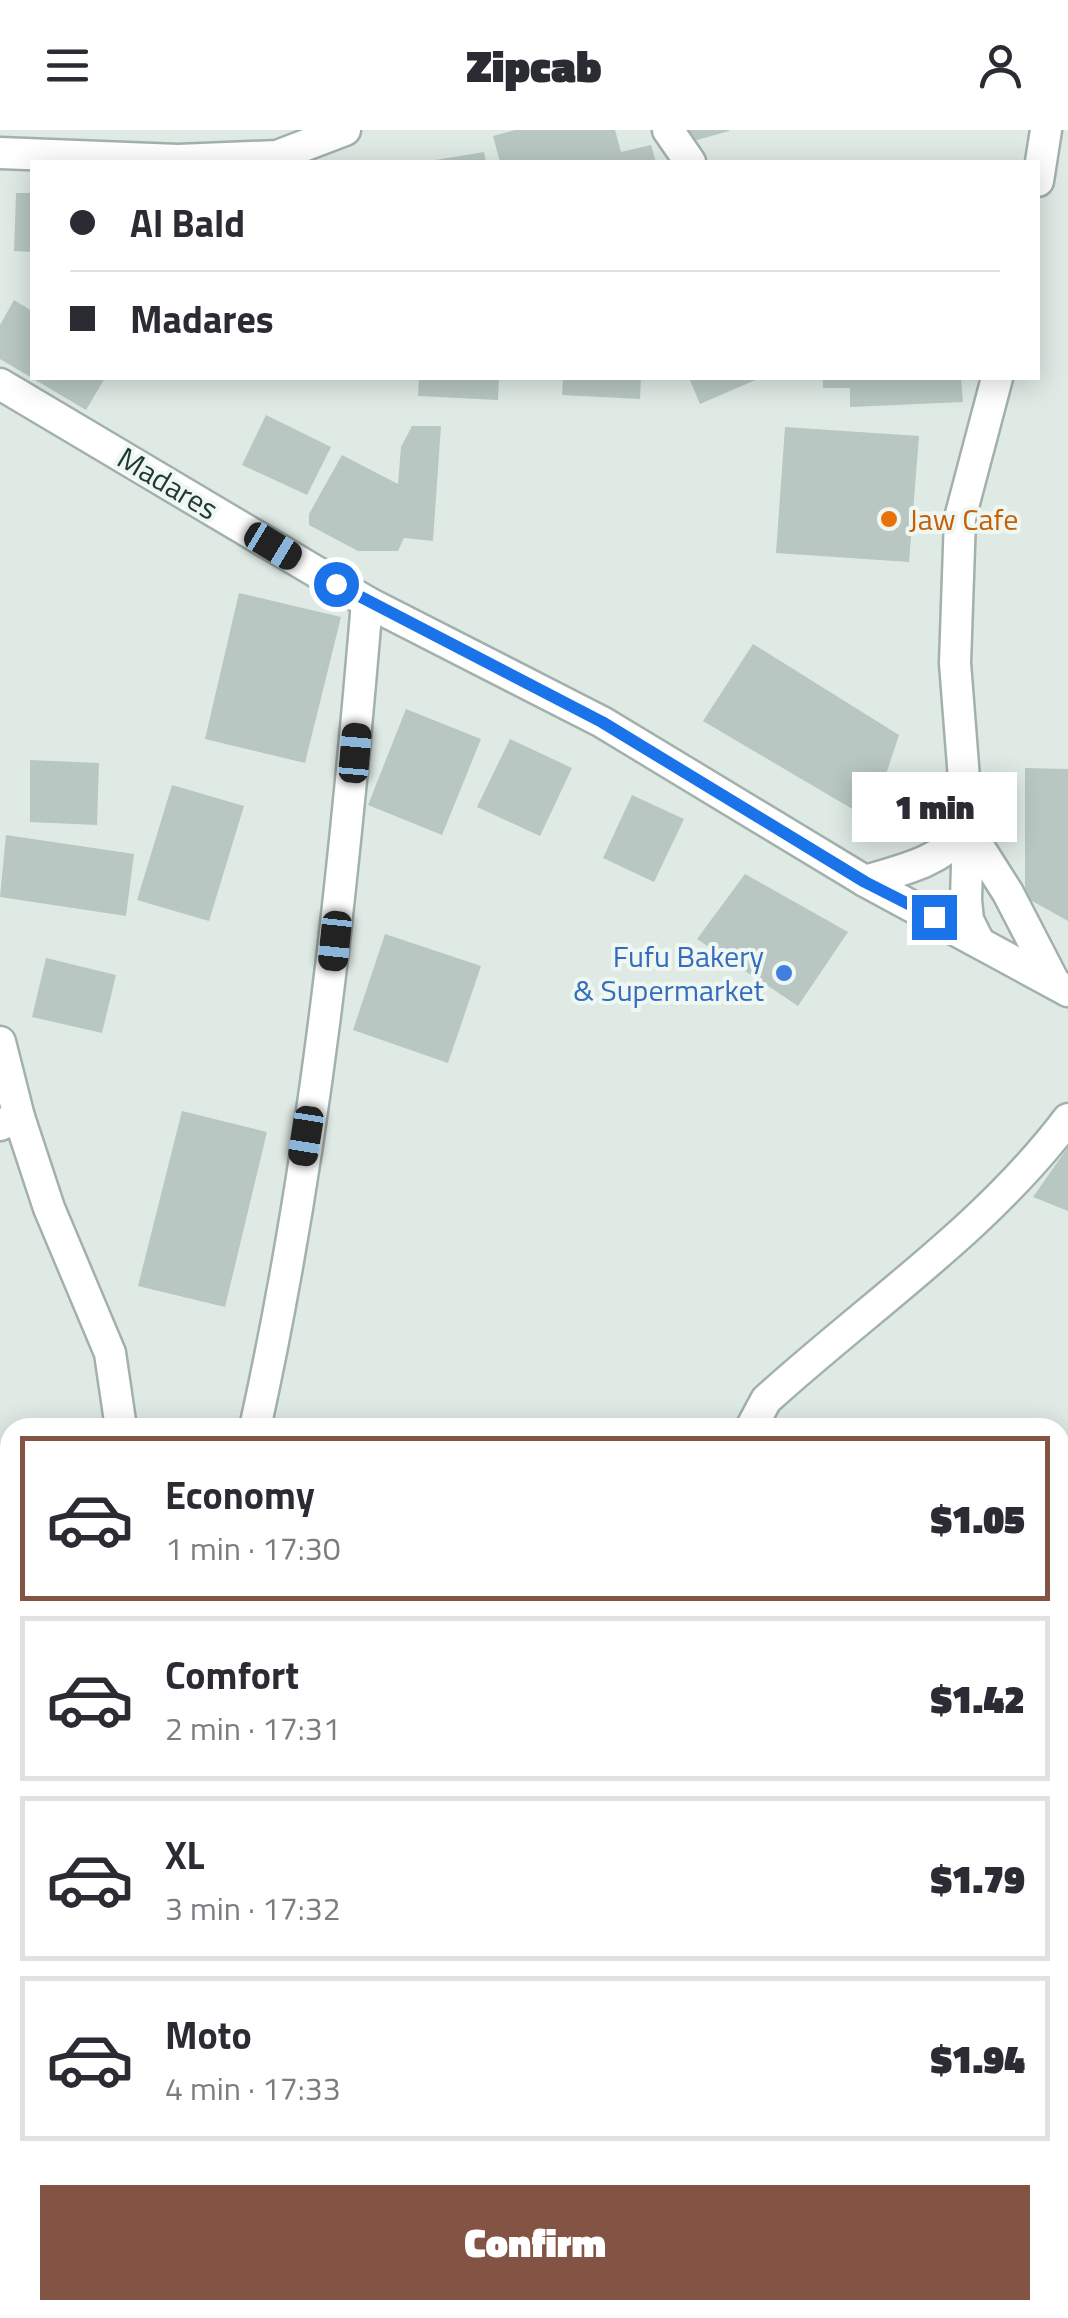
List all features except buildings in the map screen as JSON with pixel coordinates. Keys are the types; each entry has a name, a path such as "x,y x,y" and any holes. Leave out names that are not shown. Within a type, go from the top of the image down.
{"street":[{"path":"0,153 178,160 277,156 345,130"},
{"path":"668,130 689,160"},
{"path":"1040,169 1046,130"},
{"path":"978,940 968,920 966,900 968,830 955,663 960,518 996,380"},
{"name":"Madares","path":"0,384 367,602 602,722 865,882 1061,987"},
{"path":"257,1418 294,1214 330,979 352,790 367,602"},
{"path":"865,882 949,851 968,830"},
{"path":"968,830 1061,987"},
{"path":"934,917 956,912 966,900"},
{"path":"0,1042 9,1121 110,1352 120,1418"},
{"path":"756,1418 766,1400 962,1232 1039,1157 1068,1119"}],"place":[{"name":"Jaw Cafe","path":"889,519"},
{"name":"Fufu Bakery & Supermarket","path":"784,973"}],"route":[{"path":"336,584 602,722 865,882 934,917"}]}
